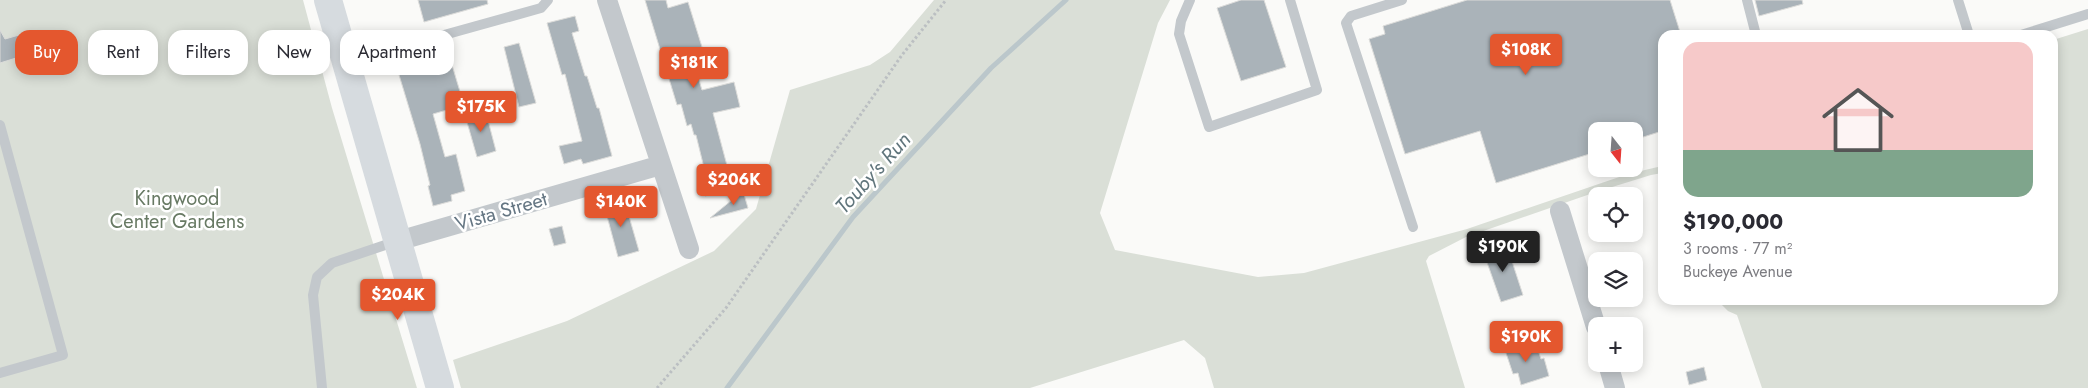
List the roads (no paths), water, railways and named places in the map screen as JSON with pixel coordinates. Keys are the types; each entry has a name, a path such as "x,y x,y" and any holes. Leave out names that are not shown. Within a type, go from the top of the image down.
{"main road":[{"path":"328,0 340,41"},
{"path":"350,75 440,388"}],"street":[{"path":"607,0 689,249"},
{"name":"Vista Street","path":"398,241 661,165"},
{"path":"1560,211 1593,317"},
{"path":"1610,372 1615,388"}],"lane":[{"path":"454,32 541,8 548,0"},
{"path":"1190,0 1181,21 1179,34 1209,127 1317,90 1290,0"},
{"path":"1402,0 1384,3 1351,16 1346,23 1413,227"},
{"path":"1747,0 1755,30"},
{"path":"1958,0 1967,30"},
{"path":"2037,30 2088,14"},
{"path":"0,125 63,355 0,374"},
{"path":"322,388 313,295 317,277 332,263 398,241"}],"waterway":[{"name":"Touby's Run","path":"727,388 853,217 991,68 1066,0"}],"park label":[{"name":"Kingwood Center Gardens","path":"177,210"}]}
